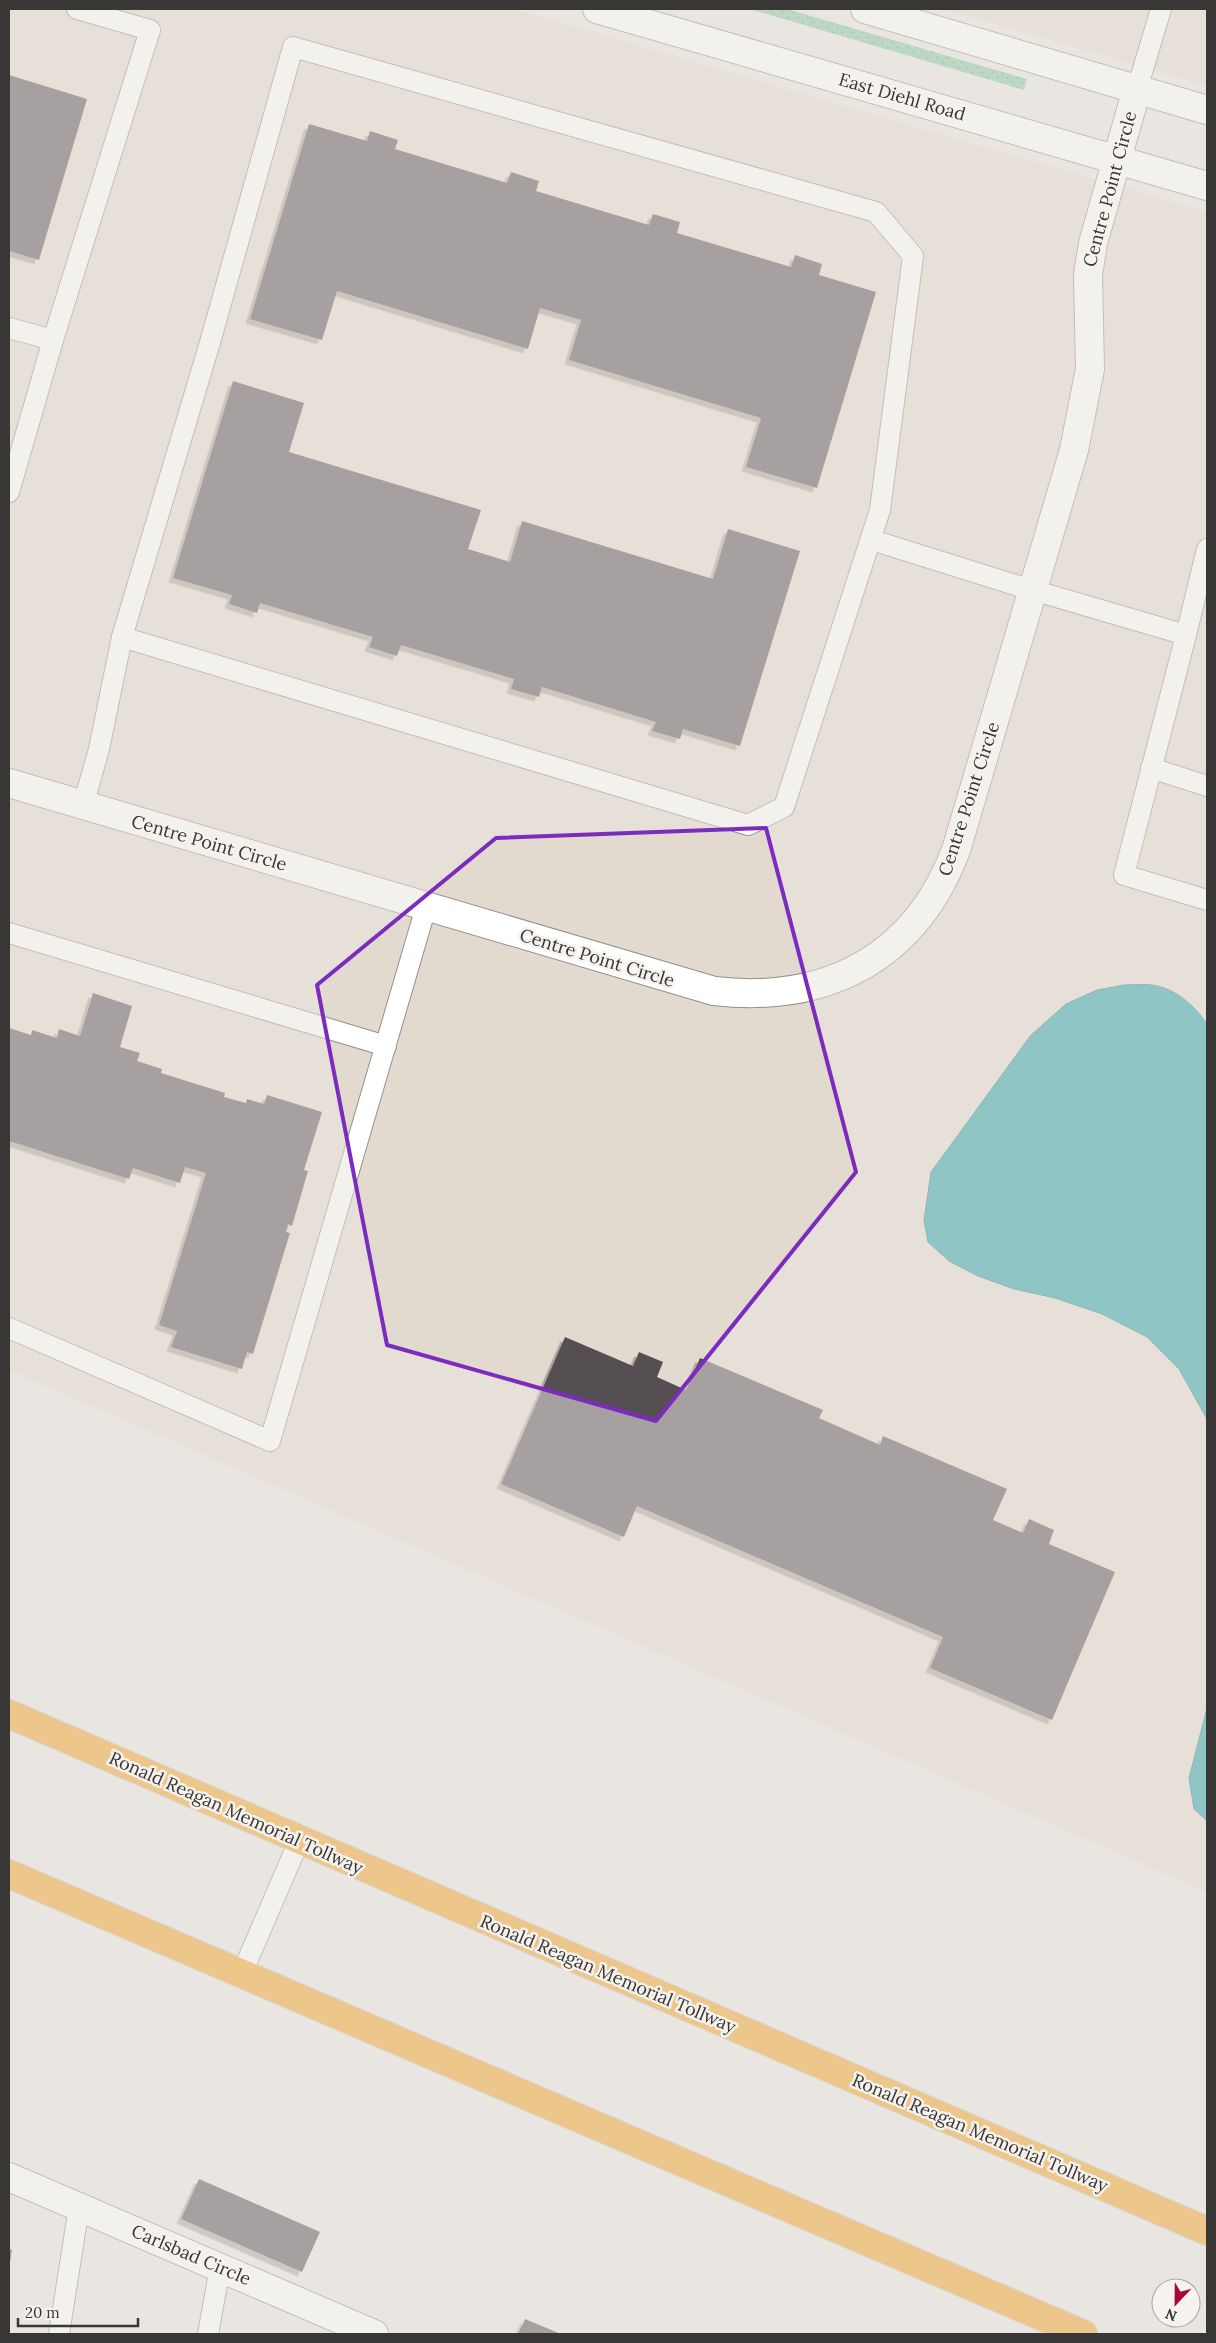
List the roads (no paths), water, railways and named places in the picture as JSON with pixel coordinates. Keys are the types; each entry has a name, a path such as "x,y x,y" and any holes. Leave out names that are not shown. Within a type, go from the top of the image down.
{"highway":[{"name":"Ronald Reagan Memorial Tollway","path":"9,1714 299,1841 1207,2231"},
{"path":"9,1874 1083,2334"}],"street":[{"name":"East Diehl Road","path":"597,9 1207,186"},
{"path":"865,9 1207,110"},
{"name":"Centre Point Circle","path":"9,783 714,991 756,994 783,993 815,986 851,972 883,951 912,926 938,889 948,870 1074,450 1086,397 1090,352 1088,275 1095,234 1137,89"},
{"name":"Carlsbad Circle","path":"9,2177 374,2334"}],"lane":[{"path":"9,492 53,340 150,30 76,9"},
{"path":"1137,89 1161,9"},
{"path":"83,806 99,749 122,637 211,339 293,47 876,212 914,256 880,510 872,540 784,807 748,825 122,637"},
{"path":"9,328 53,340"},
{"path":"872,540 1186,635"},
{"path":"1207,549 1124,875 1207,900"},
{"path":"1151,768 1207,786"},
{"path":"9,1328 270,1441 426,907"},
{"path":"9,933 386,1046"},
{"path":"242,1973 299,1841"},
{"path":"59,2334 79,2207"},
{"path":"208,2334 220,2268"}],"water":[{"path":"1124,985 1152,985 1169,990 1184,999 1207,1024 1207,1419 1179,1369 1147,1337 1102,1314 1055,1298 1014,1289 978,1276 949,1261 928,1242 924,1220 931,1172 1031,1035 1066,1004 1097,990"},
{"path":"1207,1708 1207,1821 1194,1809 1189,1778"}]}
